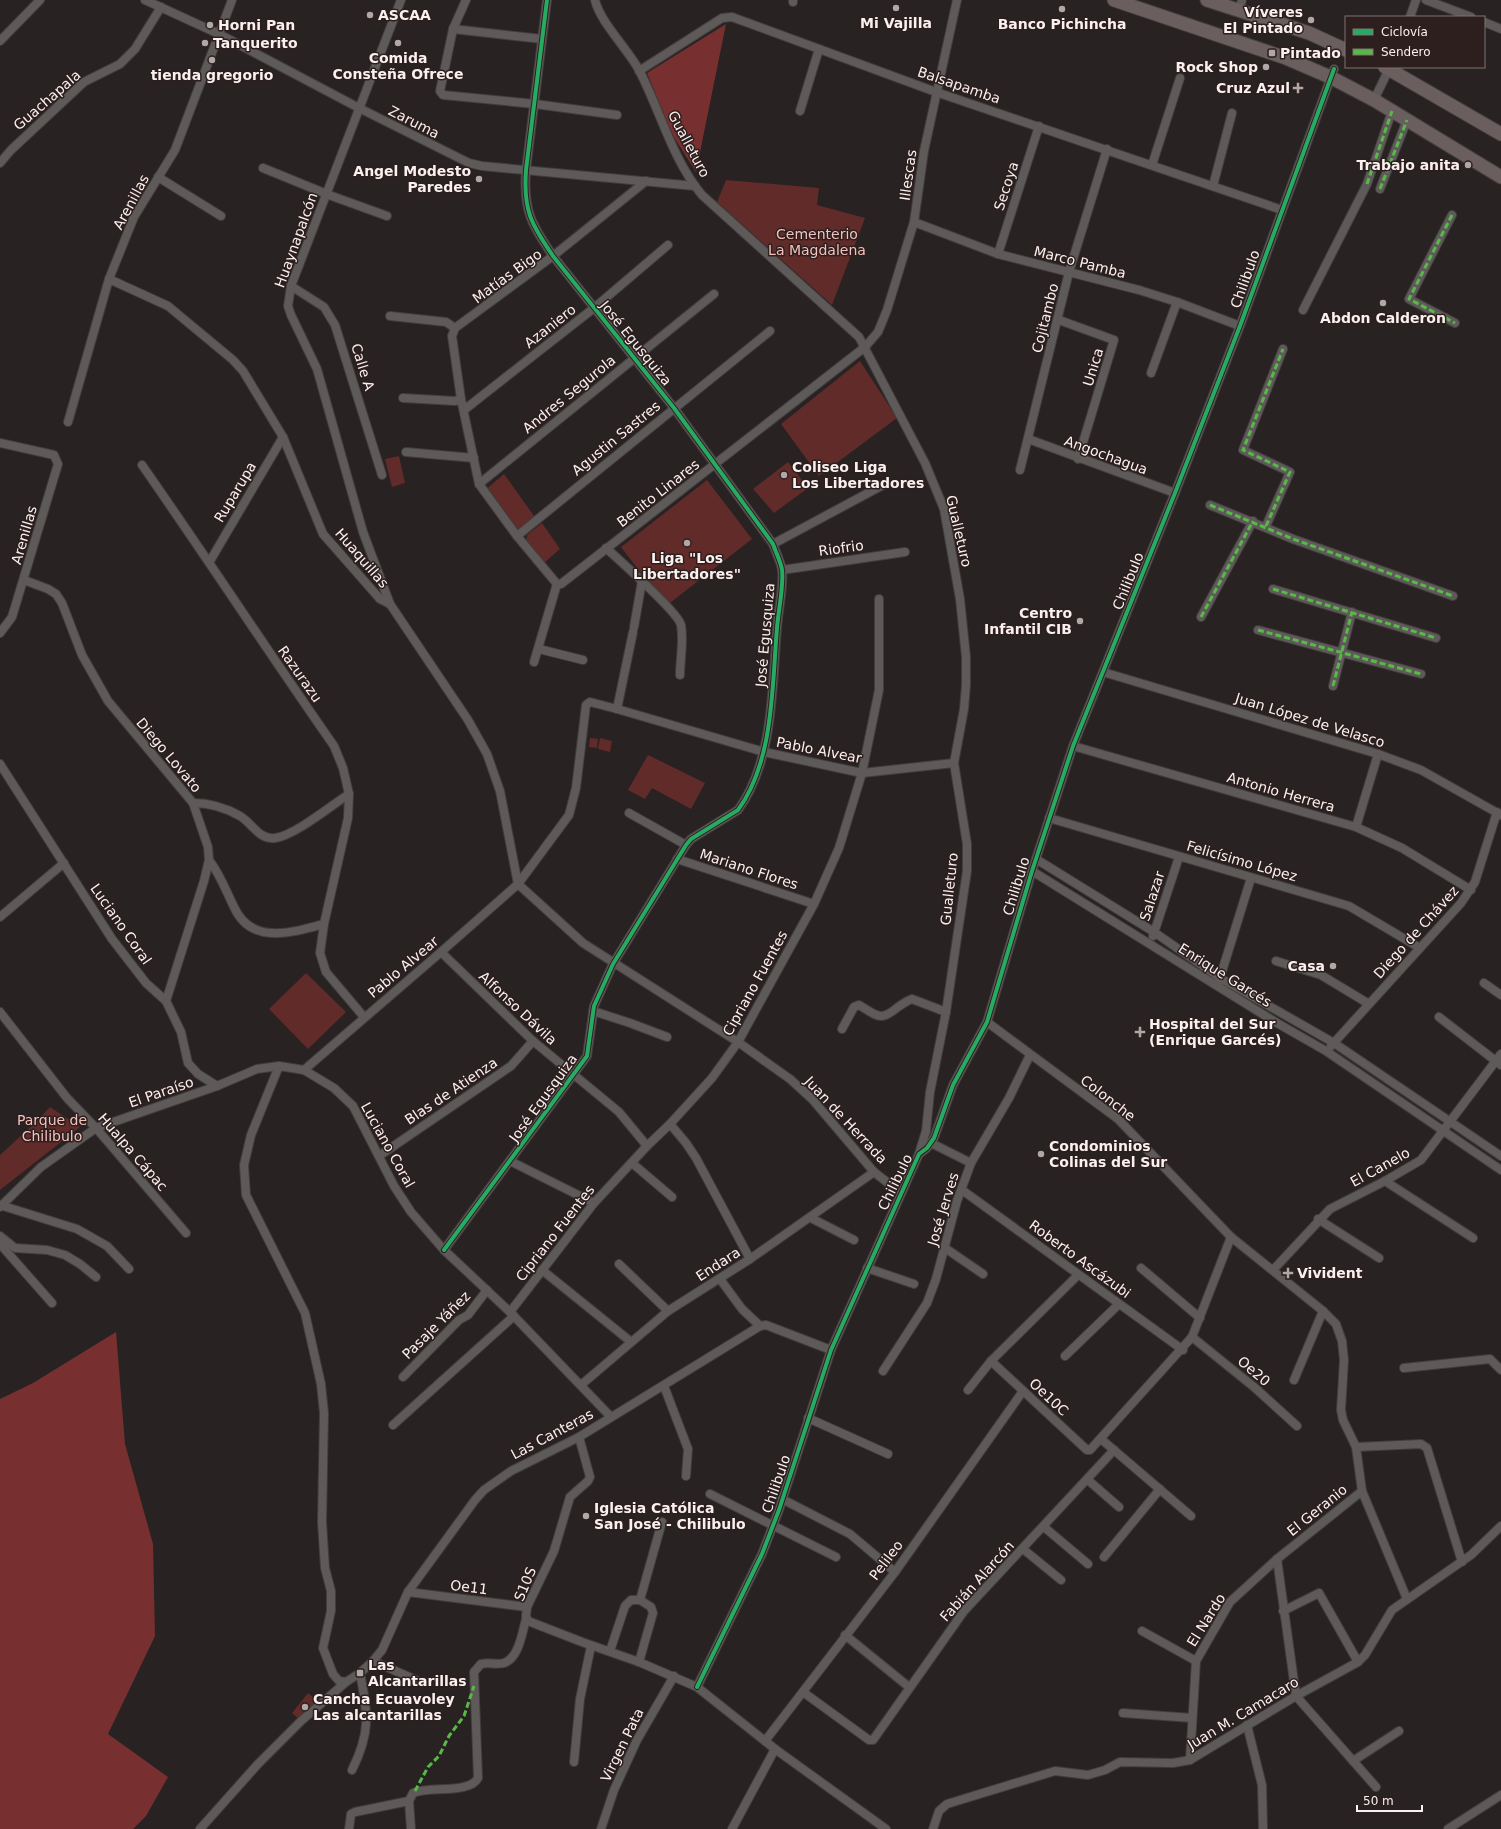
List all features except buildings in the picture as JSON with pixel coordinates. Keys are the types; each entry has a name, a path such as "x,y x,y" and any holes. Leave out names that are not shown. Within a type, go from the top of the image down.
{"main road":[{"path":"1114,0 1332,73 1501,177"},
{"path":"1211,1 1240,5 1345,50"},
{"path":"1388,68 1501,134"}],"street":[{"path":"0,41 40,0"},
{"name":"Zaruma","path":"145,0 219,34 359,108 469,163 695,186"},
{"name":"Arenillas","path":"68,422 109,279 134,217 175,150 232,0"},
{"name":"Huaynapalcón","path":"390,604 364,532 317,369 288,306 291,286 401,0"},
{"path":"466,0 453,29 441,93 444,95 534,104 617,115"},
{"name":"José Egusquiza","path":"444,1250 573,1076 588,1053 593,1011 596,1001 613,964 676,859 691,839 738,810 752,783 764,752 769,725 782,570 773,544 715,463 674,408 553,256 535,229 528,212 524,192 547,0"},
{"name":"Gualleturo","path":"595,0 603,17 629,52 666,132 695,186 702,195 859,337 925,463 944,510 960,599 966,657 964,709 954,763 967,844 967,871 946,1012 930,1092 926,1131 919,1154"},
{"name":"Illescas","path":"865,347 878,332 887,310 914,222 924,152 957,0"},
{"path":"1410,16 1416,0"},
{"path":"1426,0 1468,16"},
{"name":"Guachapala","path":"0,163 11,150 84,82 120,64 135,49 161,7"},
{"name":"Balsapamba","path":"639,71 722,18 732,17 936,92 1107,149 1282,210"},
{"path":"1485,22 1501,29"},
{"path":"453,29 542,39"},
{"path":"800,112 820,49"},
{"path":"1374,100 1388,68"},
{"name":"Chilibulo","path":"697,1687 762,1554 773,1526 831,1350 919,1154 928,1148 953,1085 987,1022 1032,871 1073,746 1175,494 1240,326 1332,73"},
{"path":"1152,165 1180,78"},
{"path":"1304,310 1367,184 1392,111"},
{"path":"1213,186 1232,113"},
{"path":"1380,189 1407,120"},
{"name":"Secoya","path":"998,254 1039,126"},
{"name":"Cojitambo","path":"1020,470 1070,272 1107,149"},
{"path":"263,168 387,216"},
{"path":"158,177 221,216"},
{"name":"Matías Bigo","path":"455,328 553,256 646,181"},
{"path":"1452,215 1409,299 1455,323"},
{"name":"Marco Pamba","path":"914,222 998,254 1070,272 1177,302 1240,326"},
{"name":"Azaniero","path":"464,410 594,308 668,245"},
{"name":"Huaquillas","path":"109,279 168,306 243,371 283,437 323,534 380,599 390,604 468,720 488,754 500,791 518,884"},
{"name":"Calle A","path":"291,286 324,307 335,325 382,475"},
{"name":"Andres Segurola","path":"479,484 714,294"},
{"path":"1151,372 1177,302"},
{"path":"390,316 446,322 455,328 452,336 452,344 479,484 517,536 559,584 534,662"},
{"name":"Unica","path":"1059,320 1114,340 1078,459"},
{"name":"Agustin Sastres","path":"517,536 770,331"},
{"name":"Benito Linares","path":"559,584 865,347"},
{"path":"1266,526 1290,472 1242,450 1283,349"},
{"path":"403,398 455,401 462,399"},
{"name":"Ruparupa","path":"210,561 283,437"},
{"name":"Angochagua","path":"1029,438 1078,459 1175,494"},
{"name":"Arenillas","path":"0,443 54,455 58,464 12,617 0,633"},
{"path":"406,452 474,458"},
{"name":"Razurazu","path":"142,465 210,561 245,617 334,746 343,768 349,794 348,818 324,924 320,953 326,972 364,1017"},
{"path":"773,544 882,485"},
{"path":"1210,505 1293,538 1453,596"},
{"path":"1200,617 1253,521"},
{"path":"606,548 642,581 677,617 681,624 680,675"},
{"name":"Riofrio","path":"782,570 905,552"},
{"name":"Diego Lovato","path":"24,580 48,589 56,594 62,603 82,655 108,701 194,803 208,847 209,860 204,881 166,1001"},
{"path":"617,709 642,581"},
{"path":"1273,589 1436,638"},
{"name":"Cipriano Fuentes","path":"393,1425 512,1314 542,1270 594,1203 712,1078 738,1042 814,904 839,848 862,773 879,690 879,598"},
{"path":"1333,686 1352,612"},
{"path":"1258,630 1420,674"},
{"path":"539,649 583,660"},
{"name":"Juan López de Velasco","path":"1103,672 1378,754 1421,770 1499,814"},
{"name":"Pablo Alvear","path":"304,1070 518,884 569,815 576,788 586,705 590,702 764,752 862,773 954,763"},
{"name":"Antonio Herrera","path":"1073,746 1356,827 1402,848 1471,890"},
{"path":"1356,827 1378,754"},
{"name":"Luciano Coral","path":"0,764 112,939 146,983 166,1001 181,1032 188,1063 198,1074 216,1086 257,1069 279,1066 304,1070 334,1088 353,1106 394,1186 411,1212 444,1250 512,1314 611,1417"},
{"path":"194,803 205,803 223,808 241,817 263,837 277,838 289,834 349,794"},
{"path":"629,813 686,845"},
{"name":"Diego de Chávez","path":"1326,1051 1471,890 1499,814"},
{"name":"Felicísimo López","path":"1049,818 1349,906 1420,948"},
{"name":"Salazar","path":"1151,944 1179,857"},
{"name":"Mariano Flores","path":"676,859 814,904"},
{"name":"Enrique Garcés","path":"1036,859 1154,932 1219,982 1277,1023 1326,1051 1501,1170"},
{"path":"209,860 216,868 235,909 244,922 254,930 270,933 284,933 324,924"},
{"path":"0,917 64,862"},
{"name":"Enrique Garcés","path":"1032,871 1151,944 1334,1043 1501,1156"},
{"path":"1219,982 1251,878"},
{"name":"Juan de Herrada","path":"518,884 583,943 613,964 738,1042 790,1079 812,1099 874,1172 901,1193"},
{"name":"Alfonso Dávila","path":"441,952 533,1041 573,1076 619,1112 647,1146"},
{"path":"1276,961 1321,975 1369,1004"},
{"path":"1484,983 1501,995"},
{"path":"842,1029 851,1011 854,1007 859,1005 883,1017 888,1016 906,1001 912,999 946,1012"},
{"path":"593,1011 667,1037"},
{"name":"Hualpa Cápac","path":"0,1012 67,1098 96,1128 186,1233"},
{"path":"1440,1018 1499,1060"},
{"name":"Colonche","path":"987,1022 1118,1119 1231,1236 1273,1270"},
{"name":"Blas de Atienza","path":"378,1156 512,1066 533,1041"},
{"name":"José Jerves","path":"883,1371 927,1303 936,1279 971,1163 1005,1104 1030,1055"},
{"name":"El Canelo","path":"1273,1270 1318,1219 1330,1209 1385,1181 1421,1160 1499,1060"},
{"path":"279,1066 252,1135 244,1165 246,1195 305,1313 321,1384 324,1413 322,1522 325,1568 331,1591 331,1611 323,1648 333,1674 339,1681 346,1682"},
{"name":"El Paraíso","path":"1,1206 41,1167 96,1128 216,1086"},
{"path":"670,1124 696,1158 750,1259"},
{"path":"931,1142 971,1163"},
{"path":"510,1161 594,1203"},
{"path":"632,1163 672,1197"},
{"name":"Endara","path":"581,1385 668,1311 720,1279 811,1218 874,1172"},
{"path":"1385,1181 1473,1238"},
{"name":"Roberto Ascázubi","path":"962,1190 1183,1350"},
{"path":"1,1206 77,1229 107,1246 129,1269"},
{"path":"811,1218 854,1240"},
{"path":"1318,1219 1379,1258"},
{"path":"0,1236 15,1248 47,1250 64,1255 80,1264 96,1278"},
{"path":"1191,1516 1101,1439 1183,1350 1192,1337 1231,1236"},
{"path":"0,1244 52,1302"},
{"path":"945,1248 983,1274"},
{"path":"620,1264 668,1311"},
{"path":"867,1268 914,1284"},
{"path":"1141,1268 1200,1318"},
{"path":"542,1270 630,1342"},
{"name":"El Geranio","path":"1273,1270 1323,1311 1336,1324 1342,1341 1344,1360 1342,1415 1356,1448 1362,1491 1277,1559"},
{"path":"968,1390 991,1361 1078,1275"},
{"path":"720,1279 742,1309 760,1326 766,1325 831,1350"},
{"name":"Pasaje Yáñez","path":"403,1377 459,1320 468,1315 487,1290"},
{"path":"1065,1356 1119,1304"},
{"path":"1294,1380 1323,1311"},
{"name":"Las Canteras","path":"200,1829 258,1764 301,1721 373,1661 382,1650 408,1592 475,1500 484,1490 511,1471 580,1437 760,1326"},
{"name":"Oe20","path":"1192,1337 1254,1387 1297,1426"},
{"path":"1404,1368 1490,1359 1501,1370"},
{"name":"Oe10C","path":"991,1361 1086,1450 1090,1450 1101,1439"},
{"path":"664,1386 687,1444 689,1454 686,1476"},
{"name":"Pelileo","path":"765,1742 845,1634 895,1572 1024,1391"},
{"path":"808,1418 888,1454"},
{"name":"S10S","path":"580,1437 589,1480 570,1497 554,1551 527,1607 526,1619 591,1646 610,1651 639,1662 697,1687 765,1742 886,1829"},
{"path":"1356,1448 1421,1444 1427,1448 1462,1562"},
{"name":"Fabián Alarcón","path":"802,1692 868,1740 873,1740 964,1611 1088,1480 1114,1450"},
{"path":"1088,1480 1119,1507"},
{"path":"1104,1557 1160,1489"},
{"path":"1362,1491 1407,1599"},
{"path":"710,1494 766,1520 773,1526 836,1557"},
{"path":"782,1499 850,1534 895,1572"},
{"path":"640,1600 662,1522"},
{"name":"Juan M. Camacaro","path":"933,1829 939,1811 947,1804 1055,1771 1088,1775 1105,1770 1120,1762 1173,1763 1190,1760 1296,1696 1358,1662 1365,1655 1389,1614 1407,1599 1471,1555 1501,1526"},
{"path":"1044,1527 1088,1564"},
{"path":"1022,1550 1061,1580"},
{"path":"1277,1559 1296,1696 1376,1787"},
{"name":"El Nardo","path":"1190,1760 1196,1661 1230,1602 1277,1559"},
{"name":"Oe11","path":"408,1592 527,1607"},
{"path":"1284,1611 1319,1593 1358,1662"},
{"path":"610,1651 625,1606 631,1600 640,1600 651,1607 653,1613 639,1662"},
{"path":"411,1829 409,1801 411,1794 415,1792 468,1786 478,1778 474,1672 481,1664 501,1663 512,1658 516,1651 526,1619"},
{"path":"1142,1631 1196,1661"},
{"path":"845,1634 909,1687"},
{"path":"574,1762 580,1699 591,1646"},
{"path":"373,1661 416,1680"},
{"path":"352,1770 361,1750 367,1724 367,1709 360,1673"},
{"name":"Virgen Pata","path":"601,1829 614,1790 637,1740 674,1676"},
{"path":"1123,1713 1192,1718"},
{"path":"1247,1725 1262,1785 1263,1829"},
{"path":"1353,1761 1399,1731"},
{"path":"732,1829 775,1749"},
{"path":"1448,1829 1501,1794"},
{"path":"349,1829 351,1814 355,1812 409,1801"}],"green space":[{"name":"Cementerio La Magdalena","path":"726,180 819,188 817,205 865,218 832,305 717,202"},
{"path":"860,361 897,418 819,476 781,424"},
{"path":"399,456 405,483 392,487 385,459"},
{"name":"Coliseo Liga Los Libertadores","path":"788,462 808,488 774,513 753,489"},
{"path":"504,474 537,520 515,533 484,491"},
{"name":"Liga \"Los Libertadores\"","path":"707,480 752,539 666,606 621,547"},
{"path":"542,523 560,549 544,563 526,541 527,535"},
{"path":"590,738 598,739 597,748 589,747"},
{"path":"600,738 612,741 610,752 598,749"},
{"path":"648,755 705,783 691,809 652,788 645,799 628,790"},
{"path":"306,973 346,1012 308,1049 269,1009"},
{"name":"Parque de Chilibulo","path":"50,1107 80,1127 0,1190 0,1155"},
{"name":"Cancha Ecuavoley Las alcantarillas","path":"308,1693 319,1702 301,1721 292,1713"}],"shaded area":[{"path":"726,24 696,172 672,134 647,73"},
{"path":"116,1332 125,1444 153,1544 155,1636 108,1734 168,1777 146,1816 133,1829 0,1829 0,1399 33,1383"}],"marked path":[{"path":"1367,184 1392,111"},
{"path":"1380,189 1407,120"},
{"path":"1452,215 1409,299 1455,323"},
{"path":"1266,526 1290,472 1243,450 1283,349"},
{"path":"1210,505 1293,539 1453,596"},
{"path":"1201,617 1253,521"},
{"path":"1273,589 1436,638"},
{"path":"1333,686 1352,612"},
{"path":"1258,630 1421,674"},
{"path":"415,1791 428,1767 439,1756 449,1736 464,1716 474,1686"}],"cycle path":[{"path":"444,1250 587,1056 594,1006 613,964 686,845 691,839 738,810 750,790 759,769 769,722 782,584 780,561 773,544 674,408 553,256 539,235 530,216 526,196 526,170 547,0"},
{"path":"697,1687 762,1554 779,1510 831,1350 919,1154 927,1148 934,1138 953,1085 987,1022 1032,871 1073,746 1175,493 1240,326 1334,69"}],"place":[{"name":"Mi Vajilla","path":"896,8"},
{"name":"Banco Pichincha","path":"1062,9"},
{"name":"ASCAA","path":"370,15"},
{"name":"Víveres El Pintado","path":"1311,20"},
{"name":"Horni Pan","path":"210,25"},
{"name":"Tanquerito","path":"205,43"},
{"name":"Comida Consteña Ofrece","path":"398,43"},
{"name":"Pintado","path":"1272,53"},
{"name":"tienda gregorio","path":"212,60"},
{"name":"Rock Shop","path":"1266,67"},
{"name":"Cruz Azul","path":"1298,88"},
{"name":"Trabajo anita","path":"1468,165"},
{"name":"Angel Modesto Paredes","path":"479,179"},
{"name":"Abdon Calderon","path":"1383,303"},
{"name":"Coliseo Liga Los Libertadores","path":"784,475"},
{"name":"Liga \"Los Libertadores\"","path":"687,543"},
{"name":"Centro Infantil CIB","path":"1080,621"},
{"name":"Casa","path":"1333,966"},
{"name":"Hospital del Sur (Enrique Garcés)","path":"1140,1032"},
{"name":"Condominios Colinas del Sur","path":"1041,1154"},
{"name":"Vivident","path":"1288,1273"},
{"name":"Iglesia Católica San José - Chilibulo","path":"586,1516"},
{"name":"Las Alcantarillas","path":"360,1673"},
{"name":"Cancha Ecuavoley Las alcantarillas","path":"305,1707"}]}
